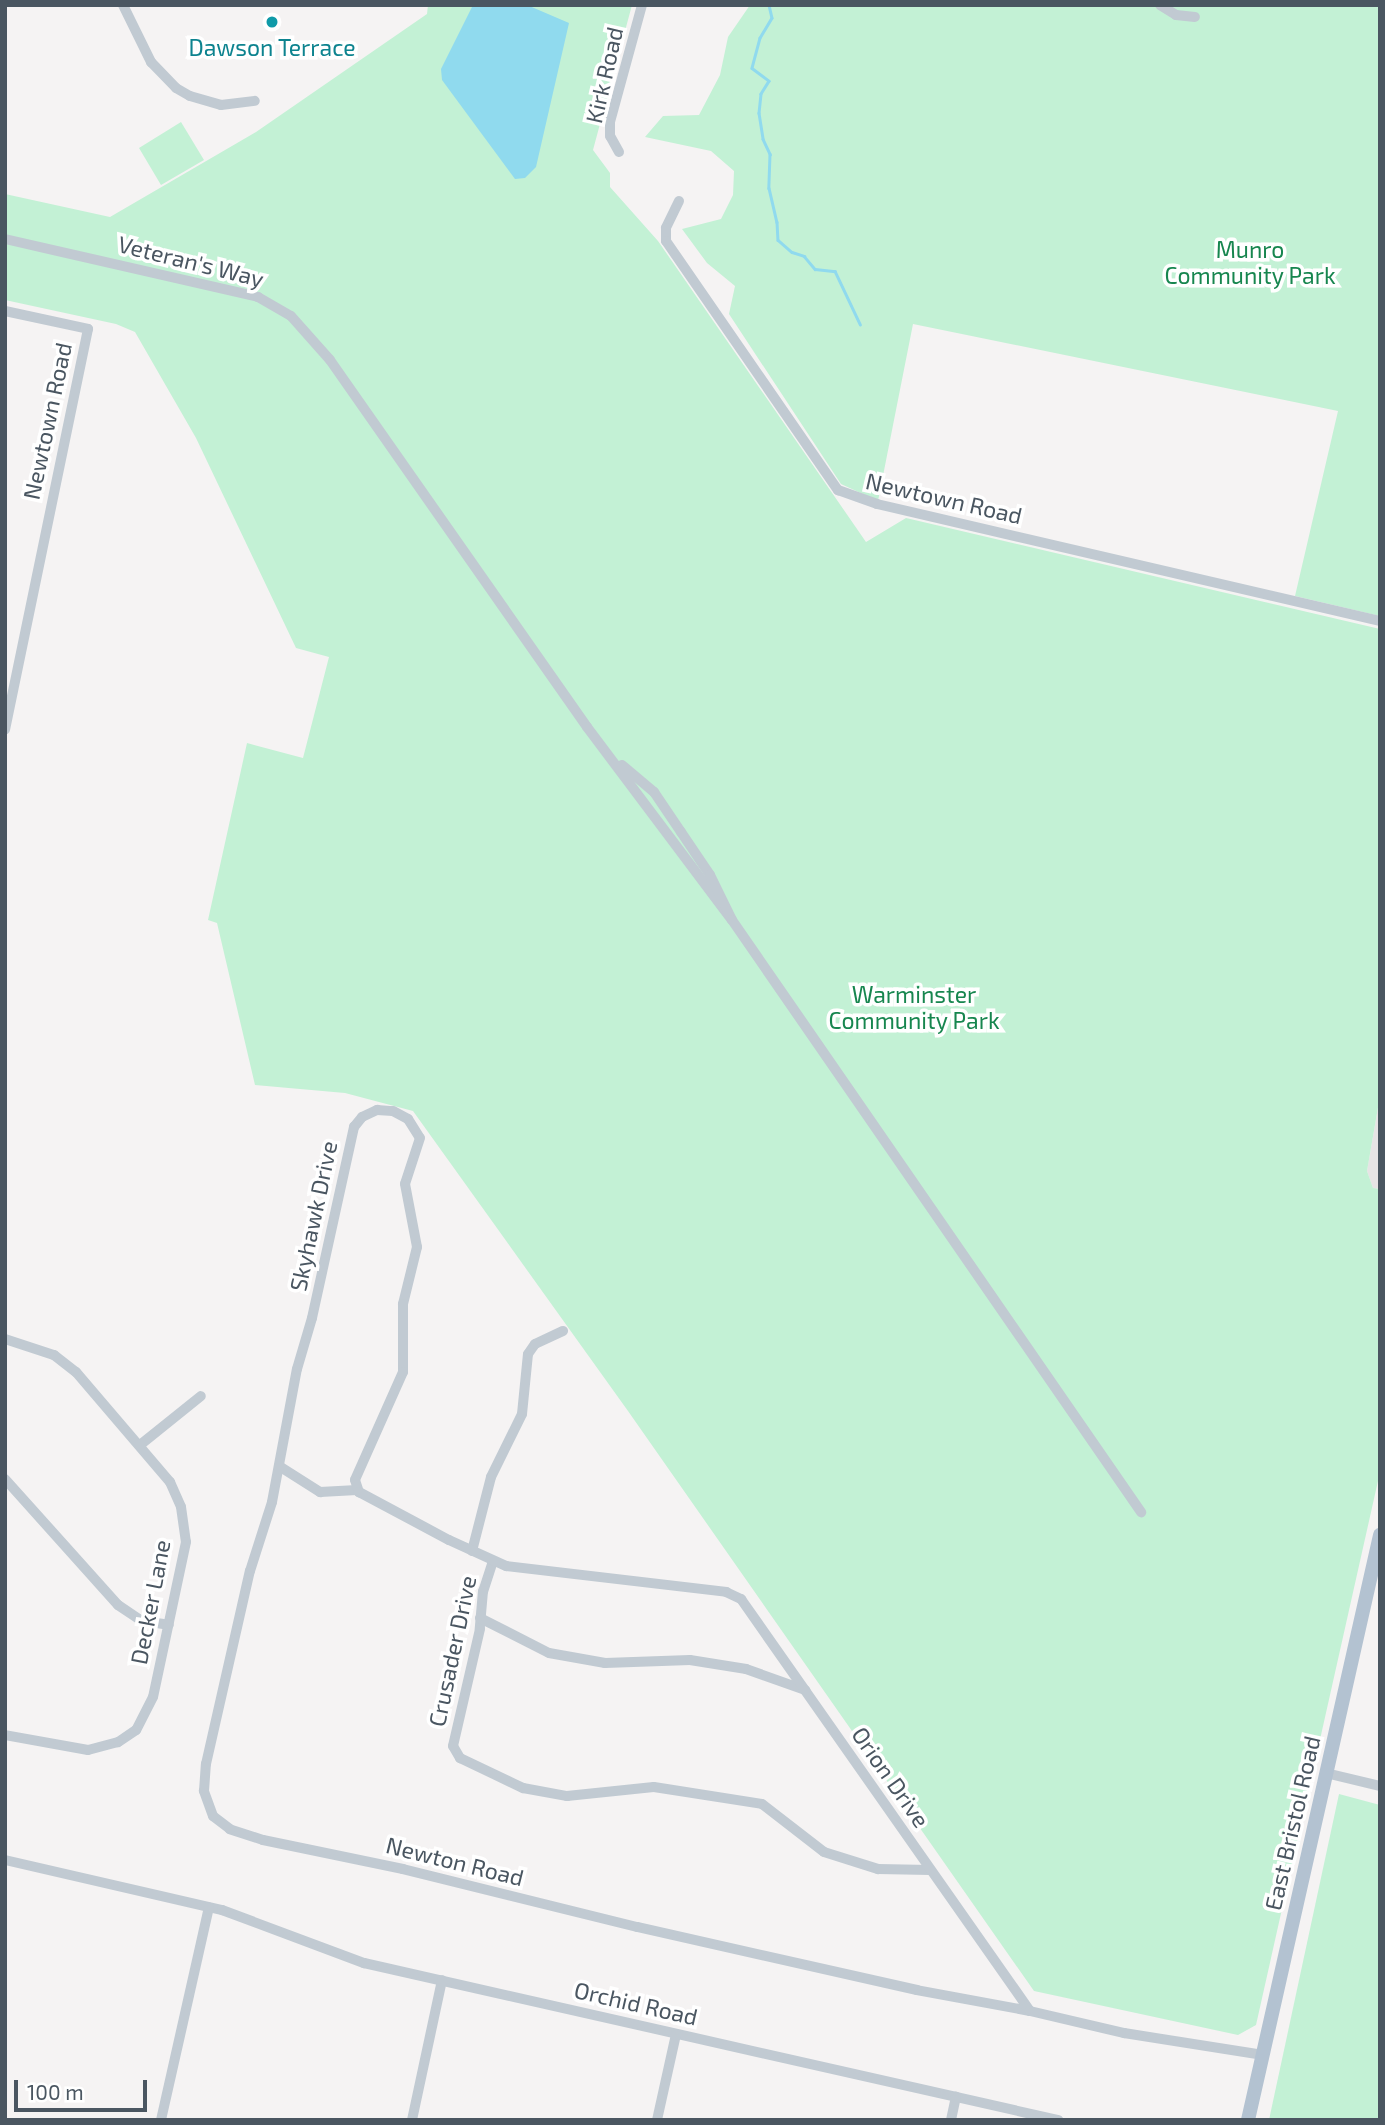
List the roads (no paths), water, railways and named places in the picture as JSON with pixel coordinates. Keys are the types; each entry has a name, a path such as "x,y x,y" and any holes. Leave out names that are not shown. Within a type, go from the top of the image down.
{"main road":[{"name":"East Bristol Road","path":"1248,2120 1380,1535"}],"street":[{"path":"123,5 151,62 176,88 191,96 221,105 256,101"},
{"name":"Kirk Road","path":"619,152 610,136 610,122 642,5"},
{"path":"1160,5 1176,15 1195,17"},
{"name":"Newtown Road","path":"679,201 666,228 666,241 838,491 867,502 1380,621"},
{"name":"Veteran's Way","path":"5,239 258,297 291,316 310,335 587,727 614,760 653,792 710,875 732,920 1142,1512"},
{"name":"Newtown Road","path":"5,311 88,328 5,729"},
{"name":"Skyhawk Drive","path":"276,1481 297,1369 312,1318 354,1127 368,1113 393,1111 408,1119 420,1138 405,1190 417,1247 402,1304 402,1379 360,1468 356,1488"},
{"path":"279,1465 320,1492 356,1488 362,1495 472,1551 491,1477 522,1414 528,1354 535,1345 563,1331"},
{"name":"Decker Lane","path":"5,1339 39,1348 65,1363 140,1445 170,1482 185,1524 186,1542 151,1704 144,1720 130,1735 109,1746 88,1750 5,1735"},
{"path":"140,1445 201,1395"},
{"path":"5,1479 118,1605 142,1621 169,1625"},
{"name":"Newton Road","path":"276,1481 250,1571 206,1765 205,1801 219,1822 240,1833 263,1840 917,1990 1030,2011"},
{"name":"Orion Drive","path":"472,1551 506,1566 733,1594 747,1604 1030,2011"},
{"name":"Crusader Drive","path":"493,1561 483,1591 454,1750 460,1758 523,1788 567,1796 654,1787 762,1804 824,1852 878,1869 930,1870"},
{"path":"480,1618 550,1653 605,1663 690,1660 746,1669 805,1690"},
{"path":"1326,1773 1380,1786"},
{"name":"Orchid Road","path":"5,1860 209,1907 364,1963 1058,2120"},
{"path":"161,2120 209,1907"},
{"path":"412,2120 442,1980"},
{"path":"1030,2011 1124,2033 1263,2055"},
{"path":"656,2120 676,2034"},
{"path":"951,2120 956,2096"}],"water":[{"path":"473,5 527,5 569,23 536,167 525,178 515,179 442,80 441,69"}],"waterway":[{"path":"769,5 772,18 760,38 752,68 769,81 761,94 759,113 763,139 770,154 769,188 778,240 792,252 804,256 815,269 835,271 860,324"}],"place":[{"name":"Dawson Terrace","path":"272,22"}],"park label":[{"name":"Munro Community Park","path":"1250,262"},
{"name":"Warminster Community Park","path":"914,1007"}]}
